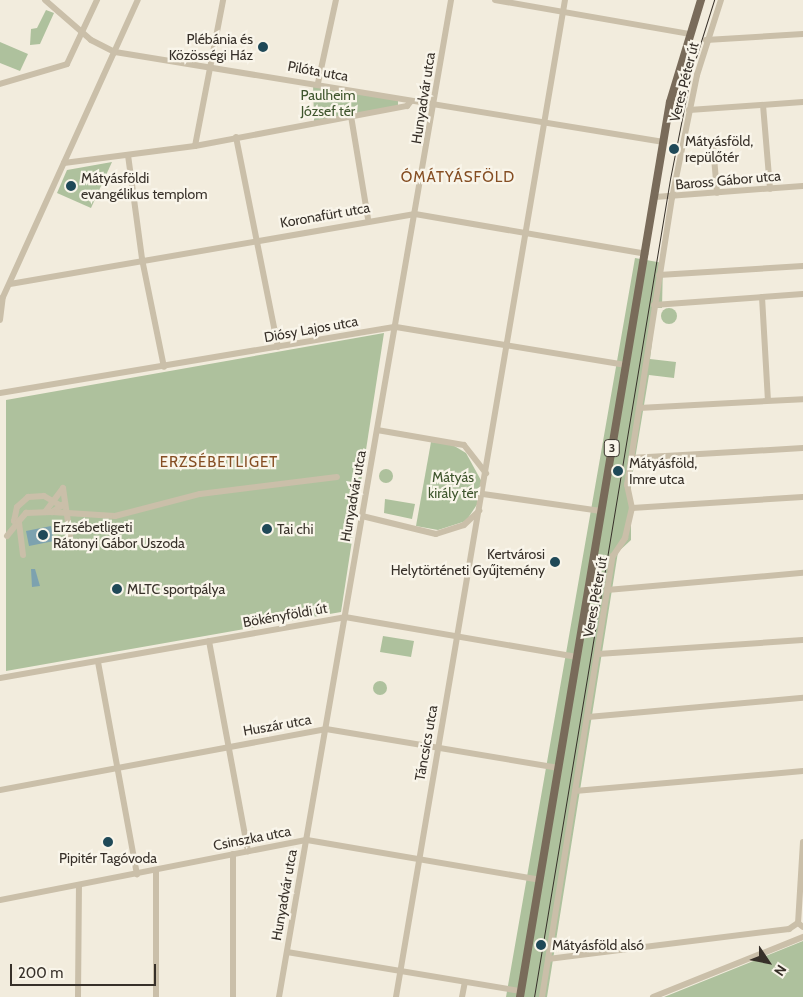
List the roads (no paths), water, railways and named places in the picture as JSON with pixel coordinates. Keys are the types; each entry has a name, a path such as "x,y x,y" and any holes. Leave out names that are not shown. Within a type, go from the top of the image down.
{"main road":[{"name":"Veres Péter út","path":"520,994 664,142 689,34 700,0"}],"street":[{"name":"Pilóta utca","path":"45,0 85,30 91,40 115,52 318,83 435,106 664,142"},
{"path":"0,84 67,64 85,30 97,0"},
{"path":"0,320 2,297 10,284 138,0"},
{"path":"196,146 223,0"},
{"path":"318,83 336,0"},
{"name":"Hunyadvár utca","path":"279,997 435,106 451,0"},
{"path":"495,0 689,34"},
{"name":"Táncsics utca","path":"396,997 418,858 483,494 565,0"},
{"name":"Veres Péter út","path":"542,997 613,556 626,538 632,508 627,485 672,198 688,110 706,40 721,0"},
{"path":"706,40 803,34"},
{"path":"64,163 196,146 407,106 411,101"},
{"path":"688,110 803,102"},
{"path":"763,105 770,189"},
{"path":"351,116 368,220"},
{"path":"236,137 278,348"},
{"path":"713,144 717,194"},
{"path":"128,155 142,259 164,367"},
{"name":"Baross Gábor utca","path":"655,197 672,198 803,186"},
{"name":"Koronafürt utca","path":"10,284 255,239 415,214 646,254"},
{"path":"659,275 803,266"},
{"path":"654,305 803,294"},
{"path":"762,297 768,400"},
{"name":"Diósy Lajos utca","path":"0,393 396,327 626,365"},
{"path":"639,408 803,398"},
{"path":"377,430 464,445 486,473"},
{"path":"631,458 803,448"},
{"path":"8,536 14,521 26,513 123,515 200,494 337,477"},
{"path":"48,512 63,488 63,505 67,513 70,542"},
{"path":"483,494 601,512"},
{"path":"23,555 11,512 33,496 54,500 63,505"},
{"path":"632,508 803,497"},
{"path":"48,512 63,505"},
{"path":"362,516 436,534 464,525 479,511"},
{"path":"607,590 803,573"},
{"name":"Bökényföldi út","path":"0,678 345,617 457,638 576,657"},
{"path":"598,654 803,640"},
{"path":"209,641 248,851"},
{"path":"98,662 136,874"},
{"path":"588,717 803,698"},
{"name":"Huszár utca","path":"0,790 118,771 228,747 326,729 559,768"},
{"path":"575,791 803,771"},
{"name":"Csinszka utca","path":"0,900 307,840 540,880"},
{"path":"548,959 789,929 801,925 803,842"},
{"path":"233,854 233,997"},
{"path":"156,870 156,997"},
{"path":"78,997 79,885"},
{"path":"653,997 803,937"},
{"path":"287,952 464,982 520,994"},
{"path":"462,997 464,982"}],"water":[{"path":"51,526 54,541 29,546 26,531"},
{"path":"31,569 35,569 40,586 32,587"}],"tram line":[{"path":"534,997 670,179 691,73 714,0"}],"place":[{"name":"Plébánia és Közösségi Ház","path":"263,47"},
{"name":"Mátyásföld, repülőtér","path":"674,149"},
{"name":"Mátyásföldi evangélikus templom","path":"71,186"},
{"name":"Mátyásföld, Imre utca","path":"618,471"},
{"name":"Tai chi","path":"267,529"},
{"name":"Erzsébetligeti Rátonyi Gábor Uszoda","path":"43,535"},
{"name":"Kertvárosi Helytörténeti Gyűjtemény","path":"555,562"},
{"name":"MLTC sportpálya","path":"117,589"},
{"name":"Pipitér Tagóvoda","path":"108,842"},
{"name":"Mátyásföld alsó","path":"541,945"}],"district":[{"name":"ÓMÁTYÁSFÖLD","path":"458,178"},
{"name":"ERZSÉBETLIGET","path":"219,463"}],"park label":[{"name":"Paulheim József tér","path":"328,104"},
{"name":"Mátyás király tér","path":"453,486"}]}
